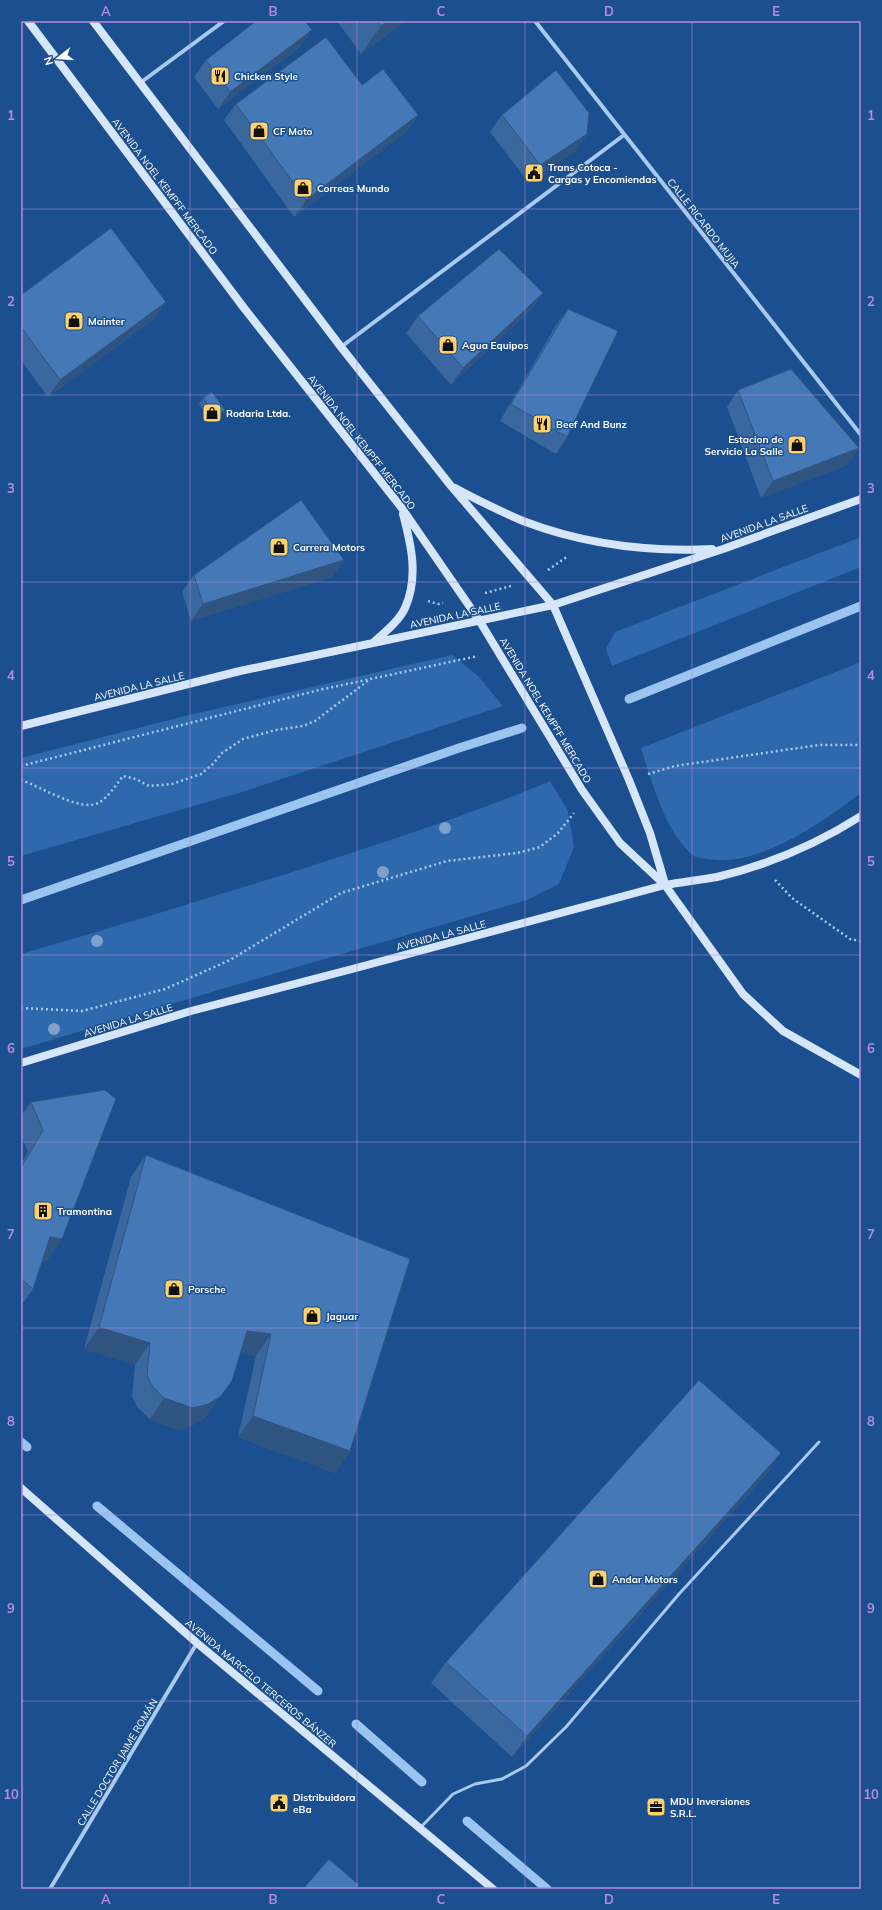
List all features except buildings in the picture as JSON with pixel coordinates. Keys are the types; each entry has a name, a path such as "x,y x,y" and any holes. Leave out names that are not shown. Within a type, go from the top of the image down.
{"main road":[{"name":"AVENIDA NOEL KEMPFF MERCADO","path":"28,21 244,308 401,507 479,620 585,794 620,843 665,885 743,994 783,1031 861,1075"},
{"name":"AVENIDA NOEL KEMPFF MERCADO","path":"93,21 341,347 451,486 553,605 629,780 650,833 665,885"},
{"path":"451,486 524,521 570,535 602,542 642,548 682,550 723,549"},
{"name":"AVENIDA LA SALLE","path":"21,726 240,671 553,605 723,549 861,499"},
{"path":"373,643 395,622 405,608 412,580 412,548 401,507"},
{"name":"AVENIDA LA SALLE","path":"21,1063 191,1011 665,885 717,876 768,862 807,846 861,816"},
{"name":"AVENIDA MARCELO TERCEROS BÁNZER","path":"21,1488 197,1643 492,1889"}],"street":[{"path":"140,83 224,21"},
{"name":"CALLE RICARDO MUJIA","path":"535,21 861,435"},
{"path":"341,347 624,135"},
{"name":"CALLE DOCTOR JAIME ROMÁN","path":"50,1889 197,1643"}],"lane":[{"path":"420,1829 453,1794 475,1784 502,1779 526,1766 566,1727 679,1594 819,1442"}],"path":[{"path":"21,766 311,692 498,652"},
{"path":"21,780 66,800 90,806 99,803 123,776 136,779 149,786 172,784 201,774 222,754 243,738 276,730 303,726 314,721 371,679"},
{"path":"629,780 675,766 819,745 861,745"},
{"path":"21,1008 82,1011 165,989 230,960 341,893 447,861 517,853 540,847 558,833 585,794"},
{"path":"768,862 776,883 792,898 850,939 861,941"}],"shaded area":[{"path":"861,537 861,567 612,666 606,649 615,632"},
{"path":"452,655 478,676 503,706 242,792 21,856 21,758 189,715"},
{"path":"861,662 861,793 809,829 768,850 748,857 727,860 699,858 694,856 684,846 667,821 655,791 641,748"},
{"path":"550,781 568,811 574,847 559,884 527,900 21,1049 21,954 197,902 365,849 458,817"}],"waterway":[{"path":"629,699 861,606"},
{"path":"21,900 459,748 522,728"},
{"path":"21,1442 27,1447"},
{"path":"97,1506 318,1691"},
{"path":"356,1724 422,1782"},
{"path":"467,1821 547,1889"}],"place":[{"name":"Chicken Style","path":"220,76"},
{"name":"CF Moto","path":"259,131"},
{"name":"Trans Cotoca - Cargas y Encomiendas","path":"534,173"},
{"name":"Correas Mundo","path":"303,188"},
{"name":"Mainter","path":"74,321"},
{"name":"Agua Equipos","path":"448,345"},
{"name":"Rodaria Ltda.","path":"212,413"},
{"name":"Beef And Bunz","path":"542,424"},
{"name":"Estacion de Servicio La Salle","path":"797,445"},
{"name":"Carrera Motors","path":"279,547"},
{"name":"Tramontina","path":"43,1211"},
{"name":"Porsche","path":"174,1289"},
{"name":"Jaguar","path":"312,1316"},
{"name":"Andar Motors","path":"598,1579"},
{"name":"Distribuidora eBa","path":"279,1803"},
{"name":"MDU Inversiones S.R.L.","path":"656,1807"}]}
